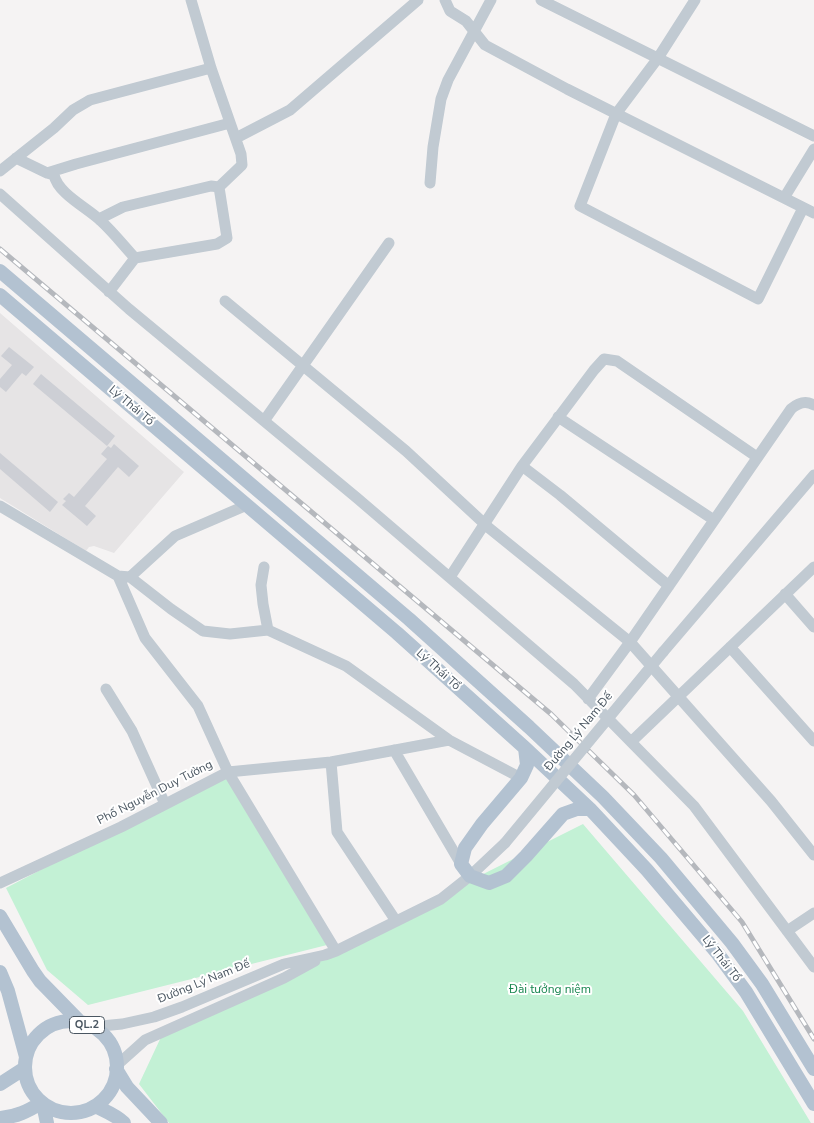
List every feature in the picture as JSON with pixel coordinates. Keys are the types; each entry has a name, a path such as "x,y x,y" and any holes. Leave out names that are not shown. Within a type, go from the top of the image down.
{"main road":[{"name":"Lý Thái Tổ","path":"0,271 409,618 603,797 661,858 747,963 814,1069"},
{"name":"Lý Thái Tổ","path":"0,295 397,633 590,809 647,870 718,954 746,992 814,1104"},
{"path":"485,712 497,698"},
{"path":"525,748 527,765 521,778 482,824 465,848 461,864 470,876 489,883 506,876 562,814 577,809 590,809"},
{"path":"632,854 644,841"},
{"name":"QL.2","path":"0,916 36,976 86,1025"},
{"path":"0,972 8,991 25,1062 26,1080 33,1094 42,1103 54,1110 65,1113 107,1111 124,1123"},
{"name":"QL.2","path":"25,1062 32,1042 38,1034 46,1028 71,1022 86,1025 100,1032 109,1043 115,1057 116,1068"},
{"path":"0,1084 25,1062"},
{"path":"87,1113 104,1099 110,1090 115,1080 116,1068"},
{"path":"116,1068 128,1087 161,1123"},
{"path":"0,1118 30,1110 42,1103"},
{"path":"42,1103 47,1123"}],"street":[{"path":"100,219 123,207 211,186 219,186 242,165 241,154 212,68 192,0"},
{"path":"236,138 290,110 418,0"},
{"path":"445,0 450,11 466,21 485,45 616,114 814,213"},
{"path":"430,183 433,147 441,99 448,80 491,0"},
{"path":"541,0 814,136"},
{"path":"695,0 658,58 616,114 580,206 758,299 803,208"},
{"path":"0,171 54,128 73,110 90,100 212,68"},
{"path":"46,173 230,123"},
{"path":"784,198 814,149"},
{"path":"16,158 54,175 58,185 100,219 135,258"},
{"path":"109,292 135,258 217,244 226,238 219,186"},
{"path":"0,194 109,292 357,498 574,684 694,806 814,967"},
{"path":"264,421 389,243"},
{"path":"225,301 406,451 484,523 630,642 771,801 814,855"},
{"path":"450,577 522,466 604,359 617,361 757,457"},
{"path":"588,699 630,642 791,409 798,403 809,402 814,405"},
{"path":"558,417 714,520"},
{"path":"522,466 560,495 669,586"},
{"name":"Đường Lý Nam Đế","path":"116,1068 145,1040 284,978 441,899 470,876 505,843 663,652 814,475"},
{"path":"130,577 175,536 248,505"},
{"path":"0,506 118,576 130,577 171,609 203,630 230,634 268,630 346,666 449,740 521,778"},
{"path":"264,567 261,595 268,630"},
{"path":"631,742 814,567"},
{"path":"118,576 145,638 198,706 228,772 331,953"},
{"path":"785,594 814,627"},
{"path":"730,647 814,741"},
{"path":"106,689 132,731 165,804"},
{"name":"Phố Nguyễn Duy Tường","path":"0,883 121,827 228,772 331,762 449,740"},
{"path":"394,750 461,864"},
{"path":"331,762 338,832 396,921"},
{"path":"787,931 814,913"},
{"name":"Đường Lý Nam Đế","path":"86,1025 122,1024 154,1017 284,964 331,953"}],"shaded area":[{"path":"0,313 184,472 114,553 94,546 89,547 86,551 0,498"}],"green space":[{"path":"228,772 331,944 88,1005 47,970 6,888"},
{"name":"Đài tưởng niệm","path":"583,824 743,1011 811,1123 169,1123 139,1084 162,1035"}],"building":[{"path":"9,347 34,367 26,376 22,373 6,392 0,387 0,379 12,365 1,356"},
{"path":"41,374 115,436 107,446 33,384"},
{"path":"114,444 139,466 129,477 118,467 85,506 96,516 87,526 62,505 66,501 63,499 69,493 74,497 107,459 101,454 108,446 111,448"},
{"path":"0,453 58,502 50,512 0,469"}],"railway":[{"path":"0,249 551,714 634,795 742,922 814,1039"}]}
